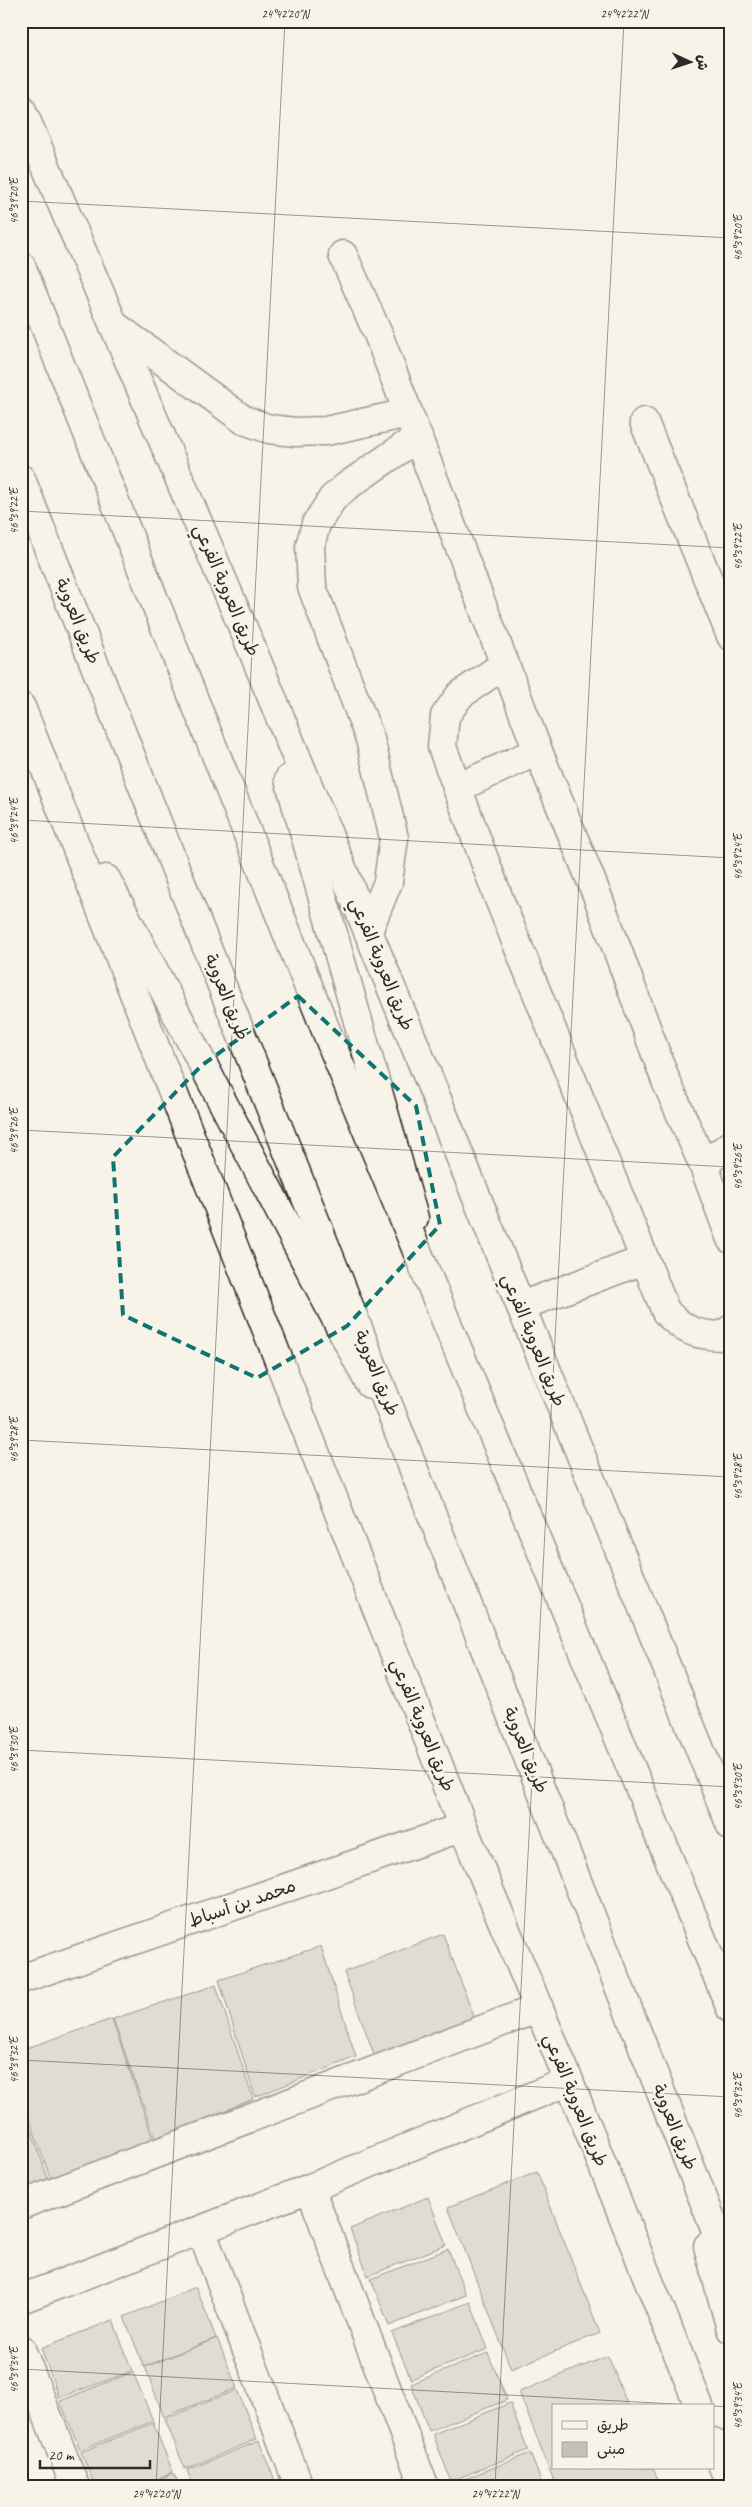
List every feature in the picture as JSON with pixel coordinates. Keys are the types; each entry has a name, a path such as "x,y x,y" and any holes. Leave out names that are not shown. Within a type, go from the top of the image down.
{"street":[{"name":"طريق العروبة الفرعي","path":"21,108 252,649 521,1306 731,1826"},
{"path":"343,255 378,334 538,751 597,895 666,1081 703,1164 731,1239"},
{"path":"21,266 333,1048 731,2009"},
{"path":"114,325 244,420 269,429 295,432 413,425"},
{"path":"644,422 731,636"},
{"path":"368,931 388,882 394,838 370,739 312,587 310,546 316,524 333,498 413,425"},
{"name":"طريق العروبة","path":"21,479 731,2269"},
{"path":"252,649 436,1297"},
{"path":"505,664 460,695 445,716 442,747 499,899 666,1312 681,1328 700,1335 722,1336 731,1328"},
{"name":"طريق العروبة الفرعي","path":"21,707 463,1827 539,2008 698,2404"},
{"path":"38,750 418,1478"},
{"path":"457,788 538,751"},
{"path":"703,1164 731,1145"},
{"path":"521,1306 644,1260"},
{"name":"محمد بن أسباط","path":"21,1979 463,1827"},
{"path":"21,2205 539,2008"},
{"path":"21,2298 310,2188 568,2081"},
{"path":"674,2124 731,2329"},
{"path":"310,2188 424,2486"},
{"path":"201,2230 299,2486"},
{"path":"21,2349 75,2486"},
{"path":"714,2444 731,2486"}],"highlighted area":[{"path":"298,996 416,1106 440,1225 347,1326 257,1378 123,1315 113,1157 201,1066"}],"building":[{"path":"443,1934 475,2019 375,2057 344,1972"},
{"path":"321,1946 356,2057 255,2097 219,1980"},
{"path":"216,1985 253,2099 155,2139 113,2019"},
{"path":"112,2019 154,2142 52,2183 21,2095 21,2050"},
{"path":"21,2100 50,2185 21,2195"},
{"path":"537,2172 600,2333 511,2369 448,2207"},
{"path":"428,2197 446,2245 368,2276 350,2229"},
{"path":"448,2249 466,2295 389,2326 371,2279"},
{"path":"196,2287 216,2338 144,2367 124,2317"},
{"path":"470,2302 488,2349 411,2379 392,2333"},
{"path":"113,2320 132,2371 59,2398 41,2348"},
{"path":"217,2338 237,2388 164,2417 145,2367"},
{"path":"488,2353 507,2400 429,2431 411,2384"},
{"path":"608,2356 627,2404 552,2404 552,2470 654,2470 660,2486 556,2486 519,2392"},
{"path":"133,2372 153,2421 80,2450 60,2401"},
{"path":"237,2390 257,2439 185,2469 165,2419"},
{"path":"510,2403 528,2450 451,2481 433,2434"},
{"path":"153,2423 173,2472 140,2486 95,2486 81,2452"},
{"path":"259,2441 277,2486 193,2486 187,2470"},
{"path":"530,2453 543,2486 453,2486 452,2484"},
{"path":"174,2473 179,2486 142,2486"}]}
